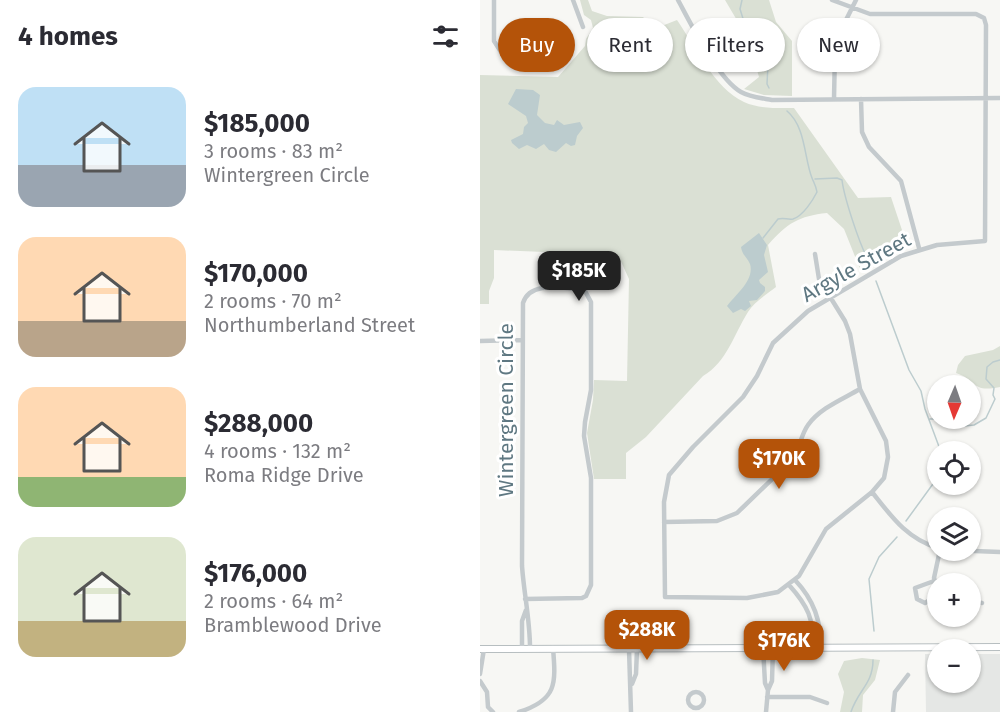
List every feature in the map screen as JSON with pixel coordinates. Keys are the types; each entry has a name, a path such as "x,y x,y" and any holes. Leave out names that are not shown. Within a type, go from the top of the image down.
{"main road":[{"path":"482,649 1000,647"}],"street":[{"path":"494,0 494,41 498,48"},
{"path":"573,0 583,27"},
{"path":"678,0 720,70 740,92 755,98 772,100 1000,98"},
{"name":"Argyle Street","path":"789,585 778,592 757,597 665,597 664,490 671,471 743,398 773,343 808,311 901,256 919,248 985,241 986,25 984,18 976,14 870,14 832,0"},
{"path":"834,99 837,38 855,0"},
{"path":"861,99 862,132 869,147 901,181 919,248"},
{"path":"813,648 811,617 789,585 804,568 825,529 872,492 884,478 888,457 888,448 882,430 860,389 850,334 819,279 815,254"},
{"name":"Wintergreen Circle","path":"525,599 582,598 586,596 591,585 591,478 584,436 591,390 591,303 589,296 580,289 542,288 530,291 523,303 522,566 525,599 526,610 530,621 530,648"},
{"path":"480,340 522,340"},
{"path":"664,522 717,521 737,513 797,454 807,426 813,419 860,389"},
{"path":"872,492 890,516 906,532 927,544"},
{"path":"981,551 1000,552"},
{"path":"795,580 818,615 821,648"},
{"path":"927,584 915,588 917,599 927,602"},
{"name":"Wintergreen Circle","path":"522,649 522,621 526,610"},
{"path":"811,617 818,615"},
{"path":"763,647 765,683 768,690"},
{"path":"519,712 531,708 550,694 553,688 553,648"},
{"path":"766,712 768,690 772,681 773,648"},
{"path":"480,674 482,649"},
{"path":"631,712 630,674 633,649"},
{"path":"893,712 895,692 908,675"},
{"path":"480,681 487,692 488,707 493,712"},
{"path":"767,696 810,697 827,703"}],"shaded area":[{"path":"580,0 588,0 592,11 607,16 644,18 588,18 584,15"},
{"path":"725,0 769,0 775,18 736,18"},
{"path":"677,20 685,33 685,72 711,72 733,96 756,106 794,108 858,198 891,197 907,245 860,269 844,229 827,213 801,219 781,231 768,245 776,287 751,308 718,363 646,437 626,453 626,479 594,479 587,433 594,380 627,381 629,279 618,255 494,250 494,278 489,291 489,304 480,304 480,75 558,77 562,72 575,72 575,57 585,46 587,37 587,72 673,72 673,22"},
{"path":"785,33 792,41 792,96 764,95 744,89 759,77 758,72 785,72"},
{"path":"516,89 533,90 540,95 537,115 545,123 554,125 557,120 564,125 580,122 583,128 577,136 575,145 571,146 566,143 556,152 549,150 544,144 536,149 527,145 519,149 512,143 511,140 523,134 524,127 528,123 526,116 508,104"},
{"path":"759,233 767,245 764,255 768,272 759,280 765,287 765,291 757,300 749,301 751,306 745,311 741,309 733,313 727,306 747,281 751,270 741,247"},
{"path":"1000,346 1000,387 981,387 981,375 956,373 958,365 965,356 993,350"},
{"path":"925,654 927,654 927,693 981,693 981,654 1000,654 1000,712 926,712"},
{"path":"862,658 880,660 875,680 863,695 862,712 840,712 844,692 838,674 844,661"}],"waterway":[{"path":"742,0 740,9 745,25 760,34 758,45 766,54 769,88"},
{"path":"763,238 778,219 793,219 800,215 817,192 798,125 787,111"},
{"path":"815,179 837,178 842,180 853,222 870,263"},
{"path":"876,281 909,370 921,391 937,441"},
{"path":"981,421 986,418 995,399 994,388 986,379 987,367 1000,360"},
{"path":"906,521 927,492"},
{"path":"874,631 869,579 879,557 897,537"},
{"path":"851,712 871,675 873,660"}]}
